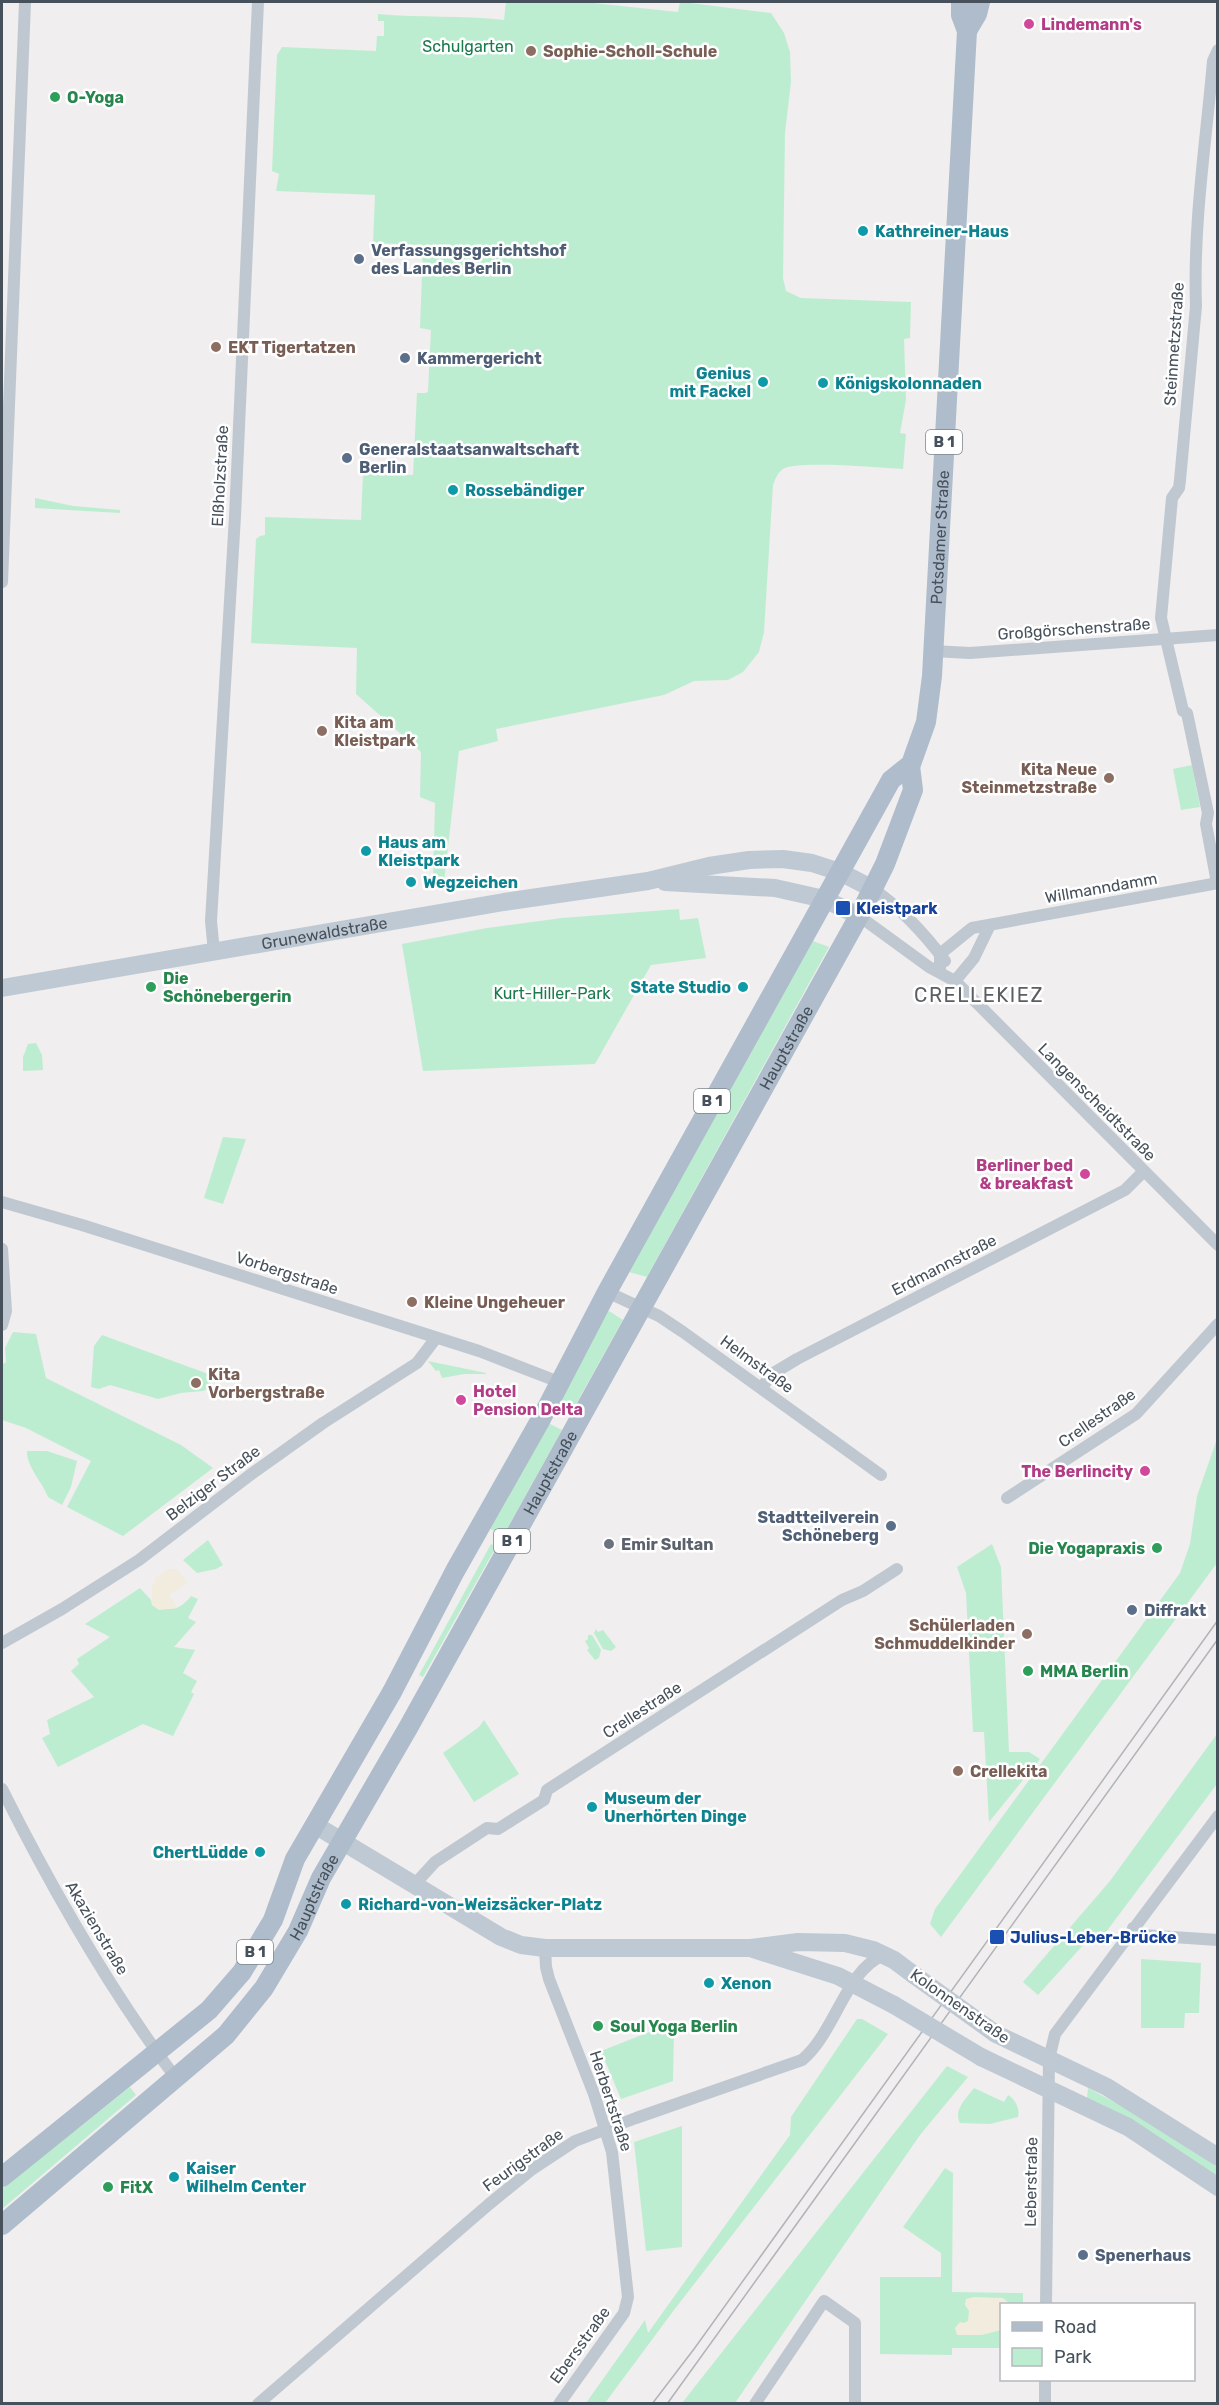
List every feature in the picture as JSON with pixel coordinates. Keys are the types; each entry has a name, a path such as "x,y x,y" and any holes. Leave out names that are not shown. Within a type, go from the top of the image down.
{"main road":[{"name":"Potsdamer Straße","path":"910,766 928,710 933,651 967,31 961,15 961,2"},
{"name":"Potsdamer Straße","path":"967,31 977,14 980,2"},
{"name":"B 1","path":"840,872 891,780 910,766"},
{"name":"Hauptstraße","path":"2,2224 226,2035 264,1988 298,1931 321,1878 859,916 888,859 913,790 910,766"},
{"name":"Grunewaldstraße","path":"2,988 504,902 648,881 709,866 759,859 800,862 840,872 873,889"},
{"name":"Hauptstraße","path":"2,2177 209,2010 243,1972 273,1920 295,1859 392,1692 607,1292 840,872"},
{"name":"Grunewaldstraße","path":"648,881 775,888 824,899 859,916"},
{"path":"315,1825 414,1885"},
{"name":"Kolonnenstraße","path":"414,1885 511,1942 532,1947 751,1948 798,1942 852,1943 884,1955 996,2034 1123,2096 1218,2157"},
{"name":"Kolonnenstraße","path":"751,1948 823,1970 853,1984 894,2005 981,2057 1048,2091 1128,2127 1218,2187"}],"street":[{"path":"2,582 4,484 25,2"},
{"name":"Elßholzstraße","path":"214,952 212,921 235,516 258,2"},
{"name":"Steinmetzstraße","path":"1217,883 1206,824 1208,813 1187,713 1183,711 1161,618 1172,498 1179,488 1180,480 1196,306 1195,277 1204,157 1213,61 1218,50"},
{"name":"Großgörschenstraße","path":"933,651 970,653 1218,635"},
{"name":"Willmanndamm","path":"940,954 972,928 1217,883"},
{"name":"Langenscheidtstraße","path":"873,889 900,909 930,940 955,981"},
{"name":"Langenscheidtstraße","path":"859,916 929,967 955,981 1218,1245"},
{"path":"955,981 974,958 990,925"},
{"path":"940,954 940,972"},
{"name":"Erdmannstraße","path":"762,1387 772,1374 797,1359 1125,1190 1143,1172"},
{"name":"Vorbergstraße","path":"2,1202 82,1225 479,1351 559,1382"},
{"path":"2,1249 6,1311 2,1325"},
{"name":"Helmstraße","path":"607,1292 642,1307 684,1332 881,1474"},
{"name":"Crellestraße","path":"1007,1498 1136,1414 1218,1324"},
{"name":"Belziger Straße","path":"2,1643 62,1609 139,1560 250,1475 323,1423 417,1364 436,1338"},
{"name":"Crellestraße","path":"414,1885 435,1862 487,1828 498,1828 544,1800 547,1791 842,1600 863,1591 897,1569"},
{"name":"Akazienstraße","path":"2,1789 54,1887 134,2020 175,2077"},
{"name":"Leberstraße","path":"1046,2303 1049,2059 1058,2030 1218,1816"},
{"path":"1133,1928 1142,1935 1218,1940"},
{"name":"Herbertstraße","path":"545,1948 549,1979 614,2158 627,2305"},
{"name":"Feurigstraße","path":"258,2403 421,2261 531,2170 575,2141 802,2060 815,2048 867,1964 884,1955"},
{"path":"755,2403 824,2301 855,2323 855,2403"},
{"name":"Ebersstraße","path":"558,2403 615,2327 627,2305"},
{"path":"1045,2381 1045,2403"}],"green space":[{"name":"Schulgarten","path":"506,2 583,2 678,12 680,2 682,2 771,13 784,33 790,52 791,82 785,133 783,278 786,291 801,298 911,302 910,338 904,339 906,400 900,433 906,434 903,469 804,465 783,469 778,475 773,485 764,632 759,652 743,672 728,680 694,681 664,695 496,729 498,741 459,751 444,882 433,884 435,803 420,797 421,752 356,694 357,648 251,643 256,539 265,535 265,517 361,520 363,474 413,475 417,393 428,391 431,330 420,328 423,245 373,243 375,195 276,191 279,174 272,171 277,55 282,47 376,51 377,36 384,36 384,21 378,21 378,14 504,20"},
{"path":"35,498 73,506 120,510 120,513 35,508"},
{"path":"1192,765 1200,807 1181,810 1173,769"},
{"name":"Kurt-Hiller-Park","path":"679,909 680,920 698,918 706,958 651,965 595,1064 423,1071 402,944 487,928 562,918"},
{"path":"813,941 829,947 647,1277 629,1272"},
{"path":"36,1043 42,1055 43,1070 23,1071 23,1057 28,1044"},
{"path":"1065,1066 1127,1129 1124,1131 1062,1069"},
{"path":"223,1137 246,1139 223,1204 204,1198"},
{"path":"609,1311 623,1320 572,1411 557,1402"},
{"path":"13,1332 36,1334 46,1378 181,1445 213,1468 123,1536 67,1507 91,1461 26,1428 2,1420 2,1365 6,1362 5,1348"},
{"path":"102,1335 211,1375 211,1388 158,1399 110,1385 99,1389 91,1387 94,1346"},
{"path":"428,1361 486,1374 464,1374 442,1378 439,1370 436,1371"},
{"path":"546,1422 562,1430 503,1536 487,1527"},
{"path":"1217,1439 1217,1563 941,1937 930,1924 935,1909 1180,1573 1190,1544 1197,1496"},
{"path":"27,1451 47,1451 77,1461 71,1487 62,1505 48,1497 29,1463"},
{"path":"208,1540 223,1565 197,1573 183,1560"},
{"path":"491,1544 496,1547 423,1677 419,1675"},
{"path":"992,1544 1001,1567 1009,1752 1029,1752 1040,1759 989,1822 984,1732 973,1732 966,1593 957,1567"},
{"path":"140,1588 151,1600 152,1605 164,1608 183,1605 191,1596 198,1599 188,1618 196,1622 174,1647 195,1650 183,1673 197,1681 191,1692 194,1694 173,1736 143,1724 58,1767 42,1738 50,1734 47,1720 94,1697 71,1671 79,1664 77,1659 110,1637 85,1624"},
{"path":"596,1629 598,1632 603,1630 616,1647 611,1651 603,1649 594,1633"},
{"path":"588,1635 592,1635 601,1650 599,1658 595,1660 587,1650 589,1648 585,1641"},
{"path":"484,1720 519,1774 474,1802 443,1753 479,1727"},
{"path":"1217,1734 1217,1784 1097,1944 1085,1943 1038,1995 1023,1982 1110,1881"},
{"path":"1141,1959 1201,1963 1199,2013 1185,2013 1184,2028 1141,2028"},
{"path":"857,2019 862,2019 888,2034 674,2310 605,2403 586,2403 645,2320 648,2333 790,2135 791,2117"},
{"path":"674,2030 673,2081 621,2099 601,2051 652,2031"},
{"path":"947,2066 968,2077 920,2135 735,2403 682,2403"},
{"path":"130,2087 136,2095 2,2209 2,2189"},
{"path":"974,2088 1004,2102 1008,2095 1016,2104 1018,2117 990,2124 960,2123 959,2109"},
{"path":"1088,2088 1129,2110 1217,2167 1217,2176 1135,2122 1087,2098"},
{"path":"682,2126 682,2247 646,2251 634,2142"},
{"path":"945,2168 953,2173 952,2292 1023,2293 1023,2303 1000,2303 1000,2348 952,2348 952,2355 880,2354 880,2277 941,2277 941,2253 903,2227"}],"sand":[{"path":"169,1569 177,1569 187,1583 169,1595 178,1608 159,1610 152,1605 152,1585 156,1581 155,1578"},
{"path":"1003,2298 1009,2303 1000,2303 1000,2330 982,2335 957,2335 955,2328 960,2322 968,2321 969,2311 965,2305 966,2299"}],"tram line":[{"path":"652,2404 694,2349 1218,1620"},
{"path":"667,2404 1218,1639"}],"place":[{"name":"Lindemann's","path":"1029,24"},
{"name":"Sophie-Scholl-Schule","path":"531,51"},
{"name":"O-Yoga","path":"55,97"},
{"name":"Kathreiner-Haus","path":"863,231"},
{"name":"Verfassungsgerichtshof des Landes Berlin","path":"359,259"},
{"name":"EKT Tigertatzen","path":"216,347"},
{"name":"Kammergericht","path":"405,358"},
{"name":"Genius mit Fackel","path":"763,382"},
{"name":"Königskolonnaden","path":"823,383"},
{"name":"Generalstaatsanwaltschaft Berlin","path":"347,458"},
{"name":"Rossebändiger","path":"453,490"},
{"name":"Kita am Kleistpark","path":"322,731"},
{"name":"Kita Neue Steinmetzstraße","path":"1109,778"},
{"name":"Haus am Kleistpark","path":"366,851"},
{"name":"Wegzeichen","path":"411,882"},
{"name":"Kleistpark","path":"843,908"},
{"name":"Die Schönebergerin","path":"151,987"},
{"name":"State Studio","path":"743,987"},
{"name":"Berliner bed & breakfast","path":"1085,1174"},
{"name":"Kleine Ungeheuer","path":"412,1302"},
{"name":"Kita Vorbergstraße","path":"196,1383"},
{"name":"Hotel Pension Delta","path":"461,1400"},
{"name":"The Berlincity","path":"1145,1471"},
{"name":"Stadtteilverein Schöneberg","path":"891,1526"},
{"name":"Emir Sultan","path":"609,1544"},
{"name":"Die Yogapraxis","path":"1157,1548"},
{"name":"Diffrakt","path":"1132,1610"},
{"name":"Schülerladen Schmuddelkinder","path":"1027,1634"},
{"name":"MMA Berlin","path":"1028,1671"},
{"name":"Crellekita","path":"958,1771"},
{"name":"Museum der Unerhörten Dinge","path":"592,1807"},
{"name":"ChertLüdde","path":"260,1852"},
{"name":"Richard-von-Weizsäcker-Platz","path":"346,1904"},
{"name":"Julius-Leber-Brücke","path":"997,1937"},
{"name":"Xenon","path":"709,1983"},
{"name":"Soul Yoga Berlin","path":"598,2026"},
{"name":"Kaiser Wilhelm Center","path":"174,2177"},
{"name":"FitX","path":"108,2187"},
{"name":"Spenerhaus","path":"1083,2255"}],"district":[{"name":"CRELLEKIEZ","path":"979,995"}]}
